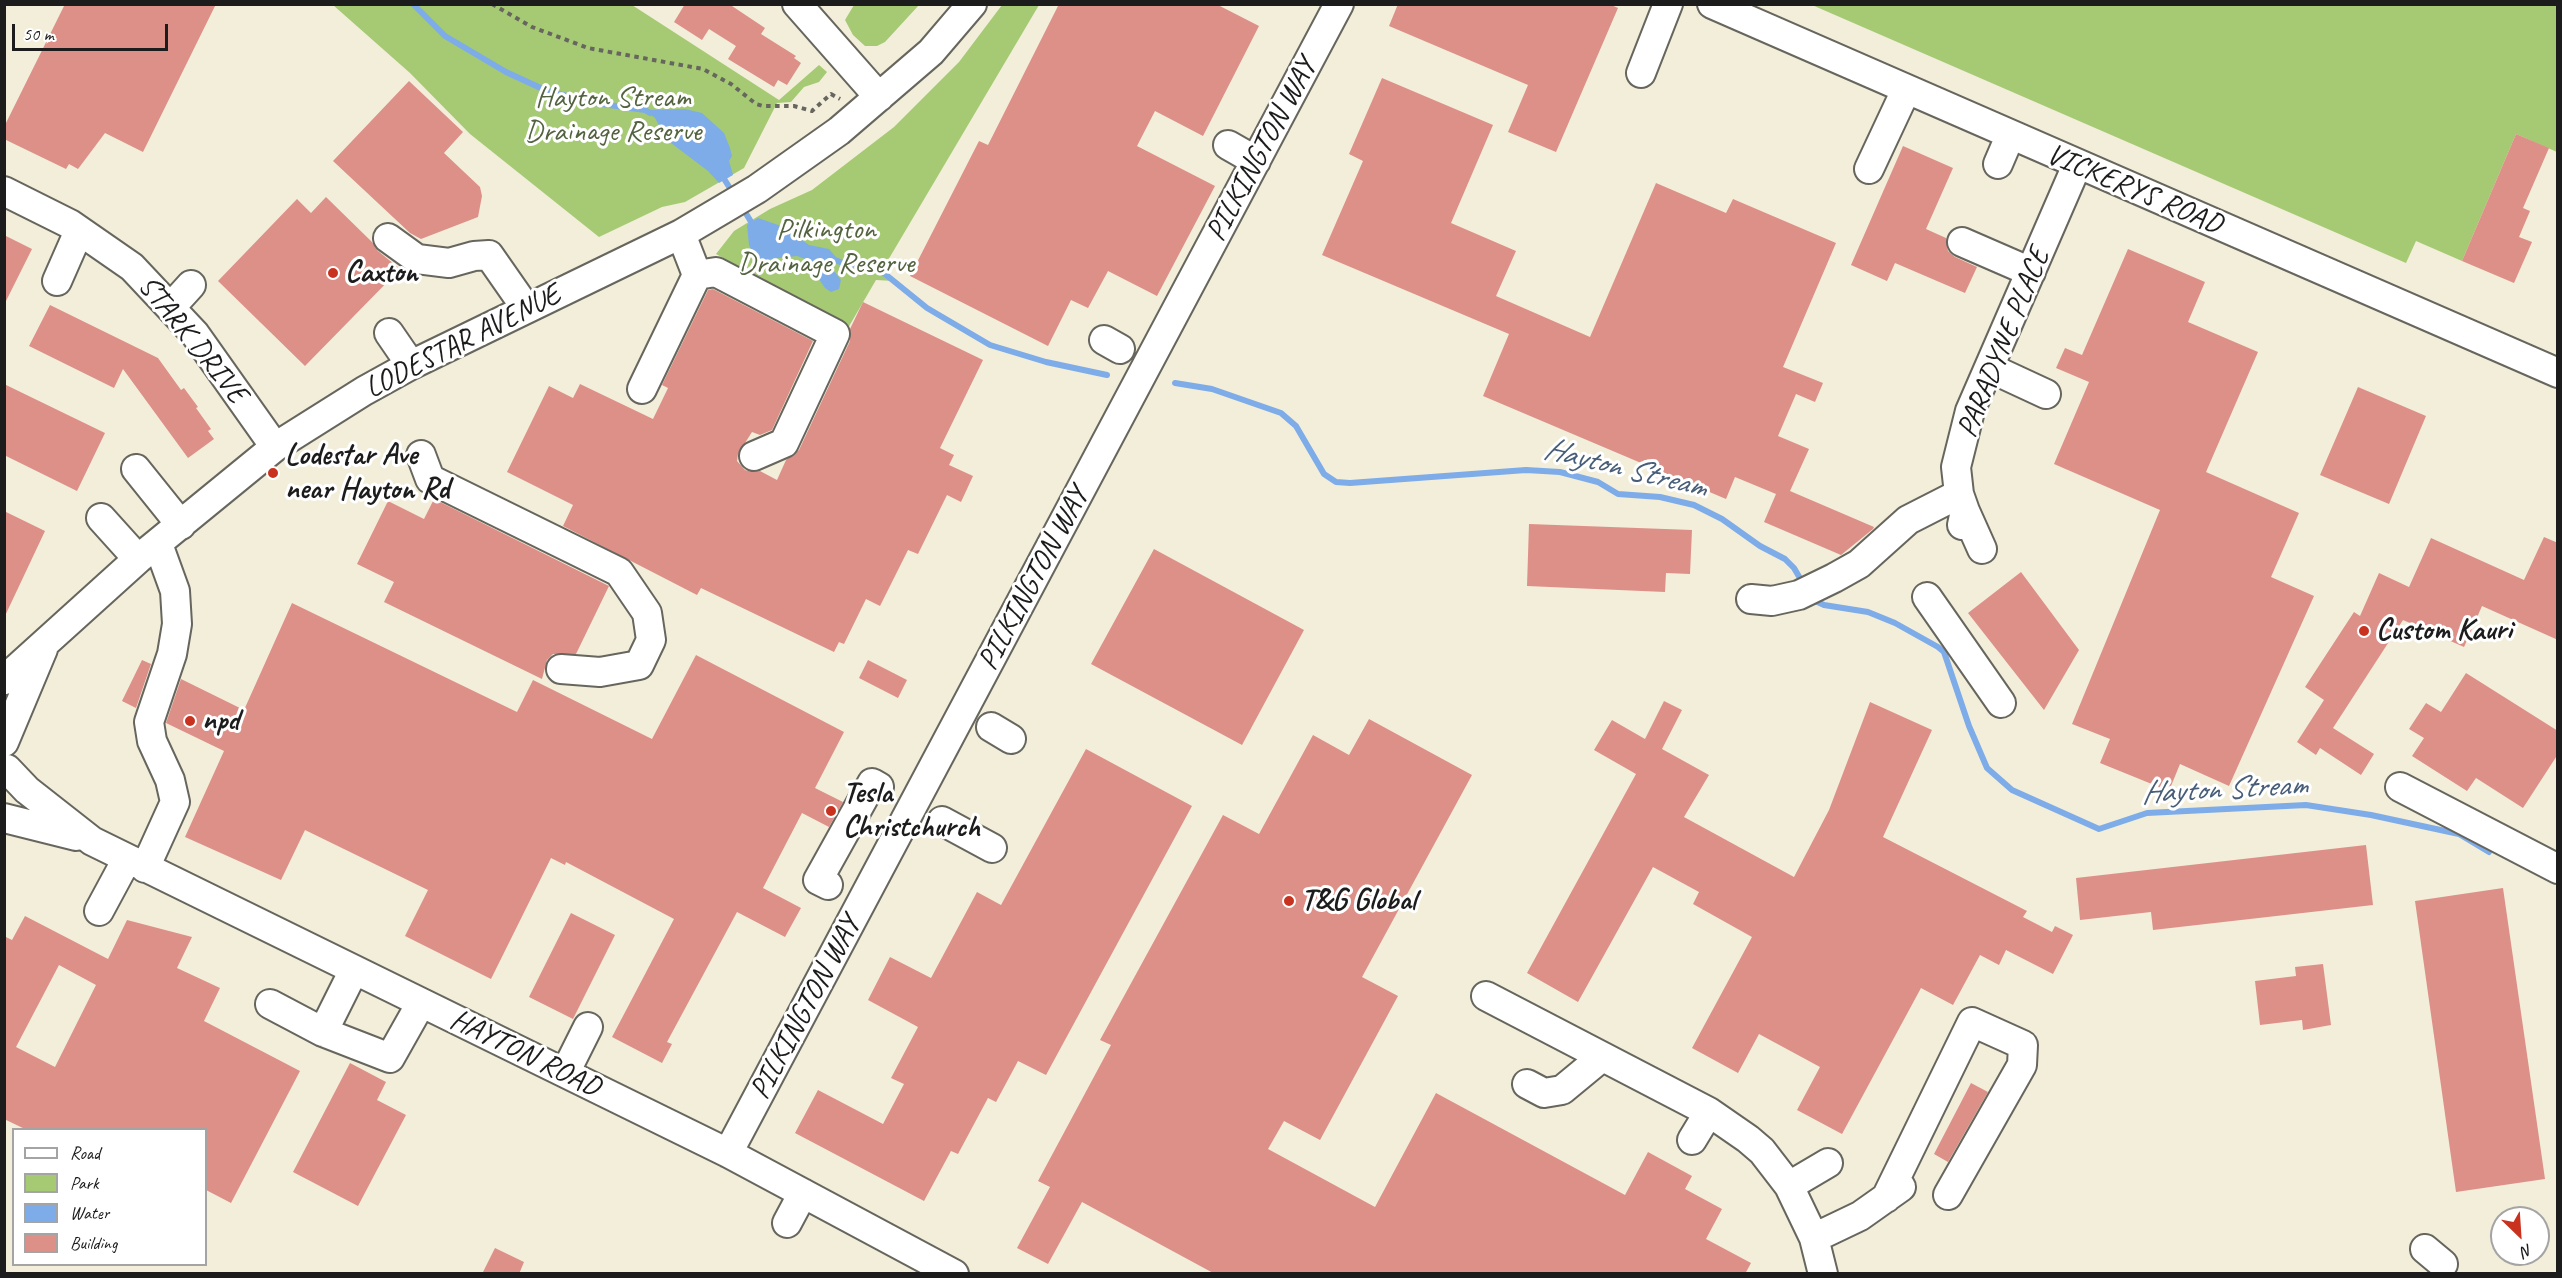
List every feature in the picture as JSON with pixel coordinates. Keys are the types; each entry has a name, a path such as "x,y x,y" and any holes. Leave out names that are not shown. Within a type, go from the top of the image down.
{"street":[{"path":"797,4 879,97"},
{"name":"LODESTAR AVENUE","path":"906,72 952,4"},
{"name":"LODESTAR AVENUE","path":"4,680 44,647 148,551 275,447 364,391 411,365 681,234 757,189 839,131 879,97 931,52 972,4"},
{"name":"PILKINGTON WAY","path":"728,1153 1339,4"},
{"path":"1641,73 1668,4"},
{"name":"VICKERYS ROAD","path":"1712,4 2558,373"},
{"path":"1869,169 1906,90"},
{"path":"1998,164 2010,135"},
{"path":"1228,145 1256,161"},
{"name":"PARADYNE PLACE","path":"1982,549 1962,510 1956,467 1967,422 2077,165"},
{"name":"STARK DRIVE","path":"4,191 79,231 132,267 195,334 275,447"},
{"path":"57,281 79,231"},
{"path":"642,389 697,275 681,234"},
{"path":"388,238 417,259 449,263 474,256 489,255 526,308"},
{"path":"1962,242 2031,272"},
{"path":"697,275 716,272 835,334 784,443 754,456"},
{"path":"171,307 191,285"},
{"path":"389,333 411,365"},
{"path":"1990,368 2046,394"},
{"path":"421,455 430,479 620,572 647,613 651,640 639,665 600,672 561,669"},
{"path":"136,469 181,525"},
{"path":"1751,598 1772,601 1807,591 1859,564 1908,520 1962,510"},
{"path":"99,911 136,864 174,802 170,780 152,741 149,722 172,654 177,624 175,591 148,551 101,518"},
{"path":"1927,597 2001,703"},
{"name":"LODESTAR AVENUE","path":"4,802 9,781 5,758 44,647"},
{"name":"HAYTON ROAD","path":"5,758 27,790 92,841 728,1153 954,1273"},
{"path":"828,885 818,880 872,783 879,787"},
{"path":"2400,787 2558,869"},
{"name":"HAYTON ROAD","path":"4,818 92,841"},
{"path":"942,820 992,848"},
{"path":"323,1032 354,970"},
{"path":"1486,996 1710,1112 1732,1126 1762,1151 1789,1186 1814,1238 1823,1274"},
{"path":"270,1004 323,1032 390,1058 421,1003"},
{"path":"1814,1238 1860,1215 1897,1190 1972,1022 2023,1045 2022,1065 1948,1195"},
{"path":"565,1073 588,1027"},
{"path":"1527,1084 1544,1093 1562,1090 1602,1057"},
{"path":"1692,1140 1710,1112"},
{"path":"1789,1186 1828,1163"},
{"path":"787,1223 803,1192"}],"path":[{"path":"492,4 532,27 588,48 704,69 731,84 760,105 794,106 812,111 831,94 843,103"}],"green space":[{"name":"Hayton Stream Drainage Reserve","path":"333,5 632,5 779,100 819,65 827,72 819,82 804,87 791,102 777,103 744,168 685,202 662,207 599,237 470,134 410,73"},
{"path":"854,5 919,5 885,42 877,46 865,46 853,35 845,20"},
{"name":"Pilkington Drainage Reserve","path":"1002,5 1039,5 881,272 894,281 876,280 848,328 716,254 734,231 770,209 812,190 894,127 959,62"},
{"path":"1812,5 2557,5 2557,152 2516,134 2462,261 2416,241 2406,263"}],"water":[{"path":"685,109 702,113 724,133 732,156 729,161 733,175 719,183 708,171 667,140 655,118 645,110"},
{"path":"758,218 784,227 809,245 829,249 840,262 833,264 833,270 841,280 839,289 831,292 825,288 805,259 797,256 762,260 753,254 749,245 747,225"}],"building":[{"path":"65,4 216,4 143,152 105,133 78,169 69,164 66,169 4,139 4,127"},
{"path":"685,4 729,4 765,28 761,34 796,56 794,58 801,63 787,85 778,80 774,87 728,59 736,46 709,29 702,40 674,22"},
{"path":"1059,4 1216,4 1259,26 1203,136 1155,111 1137,146 1215,186 1157,296 1108,271 1088,308 1071,300 1048,346 910,276 979,141 988,145"},
{"path":"1398,4 1609,4 1618,8 1556,152 1508,132 1528,85 1389,26"},
{"path":"1382,78 1493,125 1451,223 1516,251 1496,296 1590,337 1656,183 1726,213 1733,199 1836,243 1783,367 1823,383 1815,402 1796,394 1778,436 1809,449 1790,491 1874,527 1873,529 1841,555 1764,522 1776,494 1735,477 1726,499 1483,396 1509,334 1322,255 1363,161 1349,154"},
{"path":"409,81 463,132 444,153 480,187 482,196 478,217 421,239 410,233 333,161"},
{"path":"2516,134 2549,148 2523,208 2530,211 2519,237 2532,242 2514,283 2462,261"},
{"path":"1903,146 1953,168 1926,229 1946,238 1948,251 1955,257 1977,267 1965,293 1895,263 1887,281 1851,265"},
{"path":"326,197 372,242 378,251 400,269 305,366 218,281 297,199 311,213"},
{"path":"4,235 32,249 4,305"},
{"path":"2128,249 2205,282 2188,322 2258,352 2206,472 2299,513 2271,577 2314,596 2229,786 2180,764 2169,791 2100,763 2110,739 2072,724 2160,510 2054,464 2089,382 2056,368 2065,348 2082,355"},
{"path":"713,289 813,341 772,430 760,435 752,432 738,454 737,461 745,470 760,471 777,480 786,460 799,450 850,341 850,329 863,302 983,360 940,448 954,455 949,465 973,476 961,502 947,495 918,554 908,550 880,606 866,599 844,644 839,642 834,652 701,588 697,595 563,526 573,505 507,472 549,386 573,398 580,384 653,419 668,388 662,385 708,290"},
{"path":"50,305 158,358 181,390 184,388 198,407 196,408 211,429 208,431 214,439 188,458 123,369 114,388 29,346"},
{"path":"4,384 105,433 77,491 4,455"},
{"path":"2358,387 2426,416 2389,504 2320,475"},
{"path":"434,499 609,586 576,654 553,654 547,660 542,679 384,602 394,582 357,564 388,501 424,519"},
{"path":"4,511 45,531 4,618"},
{"path":"1529,524 1692,530 1690,574 1666,573 1665,592 1527,586"},
{"path":"2544,537 2558,543 2558,640 2482,606 2464,647 2403,620 2333,728 2374,754 2361,775 2320,748 2316,755 2297,742 2324,700 2305,687 2354,612 2360,616 2379,573 2409,587 2431,538 2524,580"},
{"path":"1154,549 1304,630 1242,745 1091,664"},
{"path":"2021,572 2079,650 2044,710 1968,613"},
{"path":"292,603 517,712 533,680 652,739 696,655 844,732 815,788 843,802 829,827 802,813 763,888 801,908 785,937 737,912 667,1042 672,1044 662,1063 612,1037 674,919 566,862 565,865 551,858 491,979 405,936 428,890 305,830 281,880 185,837 224,751 166,723 181,679 244,710"},
{"path":"142,660 151,664 136,708 122,701"},
{"path":"868,660 907,680 898,698 859,678"},
{"path":"2466,673 2558,731 2558,754 2523,808 2476,778 2467,791 2412,756 2424,738 2409,729 2426,703 2441,712"},
{"path":"1664,701 1682,710 1662,749 1709,775 1684,817 1794,877 1829,810 1870,702 1932,730 1883,837 2027,911 2023,917 2052,932 2055,926 2073,935 2053,974 2006,950 1999,965 1980,955 1953,1005 1921,988 1842,1134 1797,1110 1820,1067 1759,1034 1738,1073 1692,1048 1752,937 1693,904 1699,892 1653,867 1578,1002 1527,973 1636,774 1594,750 1612,720 1645,739"},
{"path":"1369,719 1472,775 1362,977 1398,996 1320,1140 1284,1121 1268,1149 1375,1207 1436,1093 1625,1195 1648,1152 1692,1176 1685,1189 1722,1209 1706,1239 1751,1263 1745,1274 1215,1274 1082,1202 1048,1264 1017,1248 1050,1187 1038,1181 1111,1045 1100,1040 1223,815 1259,834 1313,735 1349,755"},
{"path":"1086,749 1192,806 1046,1075 1018,1061 996,1102 988,1098 958,1154 951,1151 924,1201 795,1133 818,1090 883,1124 904,1084 891,1078 918,1027 868,1000 890,957 931,978 977,892 1001,905"},
{"path":"2366,845 2373,905 2153,930 2151,912 2080,920 2076,878"},
{"path":"2503,888 2545,1179 2456,1192 2415,901"},
{"path":"571,913 615,935 573,1019 529,997"},
{"path":"25,916 108,959 127,920 192,937 177,968 220,988 204,1021 300,1071 231,1203 207,1191 207,1128 23,1128 4,1119 4,936 12,940","holes":["59,965 96,985 55,1067 16,1047"]},
{"path":"2323,964 2331,1025 2303,1030 2302,1020 2260,1025 2255,981 2296,976 2295,967"},
{"path":"350,1063 386,1082 377,1100 406,1115 358,1206 293,1172"},
{"path":"1971,1083 1988,1092 1948,1162 1934,1154"},
{"path":"495,1248 524,1262 519,1274 482,1274"}],"waterway":[{"name":"Hayton Stream","path":"413,4 445,36 506,72 545,90 588,102 645,110 650,113"},
{"name":"Hayton Stream","path":"721,174 733,193"},
{"name":"Hayton Stream","path":"742,207 753,225 758,226"},
{"name":"Hayton Stream","path":"833,259 885,274 927,308 990,345 1046,362 1107,375"},
{"name":"Hayton Stream","path":"1175,383 1212,389 1281,413 1296,426 1324,474 1336,482 1350,483 1526,470 1560,472 1598,482 1618,494 1660,497 1694,505 1722,519 1760,546 1785,559 1794,568 1804,585"},
{"name":"Hayton Stream","path":"1811,599 1824,605 1868,612 1895,623 1938,647 1944,652 1969,726 1987,768 2012,790 2099,829 2147,813 2306,805 2371,815 2459,834 2489,852"}],"place":[{"name":"Caxton","path":"333,273"},
{"name":"Lodestar Ave near Hayton Rd","path":"273,473"},
{"name":"Custom Kauri","path":"2364,631"},
{"name":"npd","path":"190,721"},
{"name":"Tesla Christchurch","path":"831,811"},
{"name":"T&G Global","path":"1289,901"}]}
